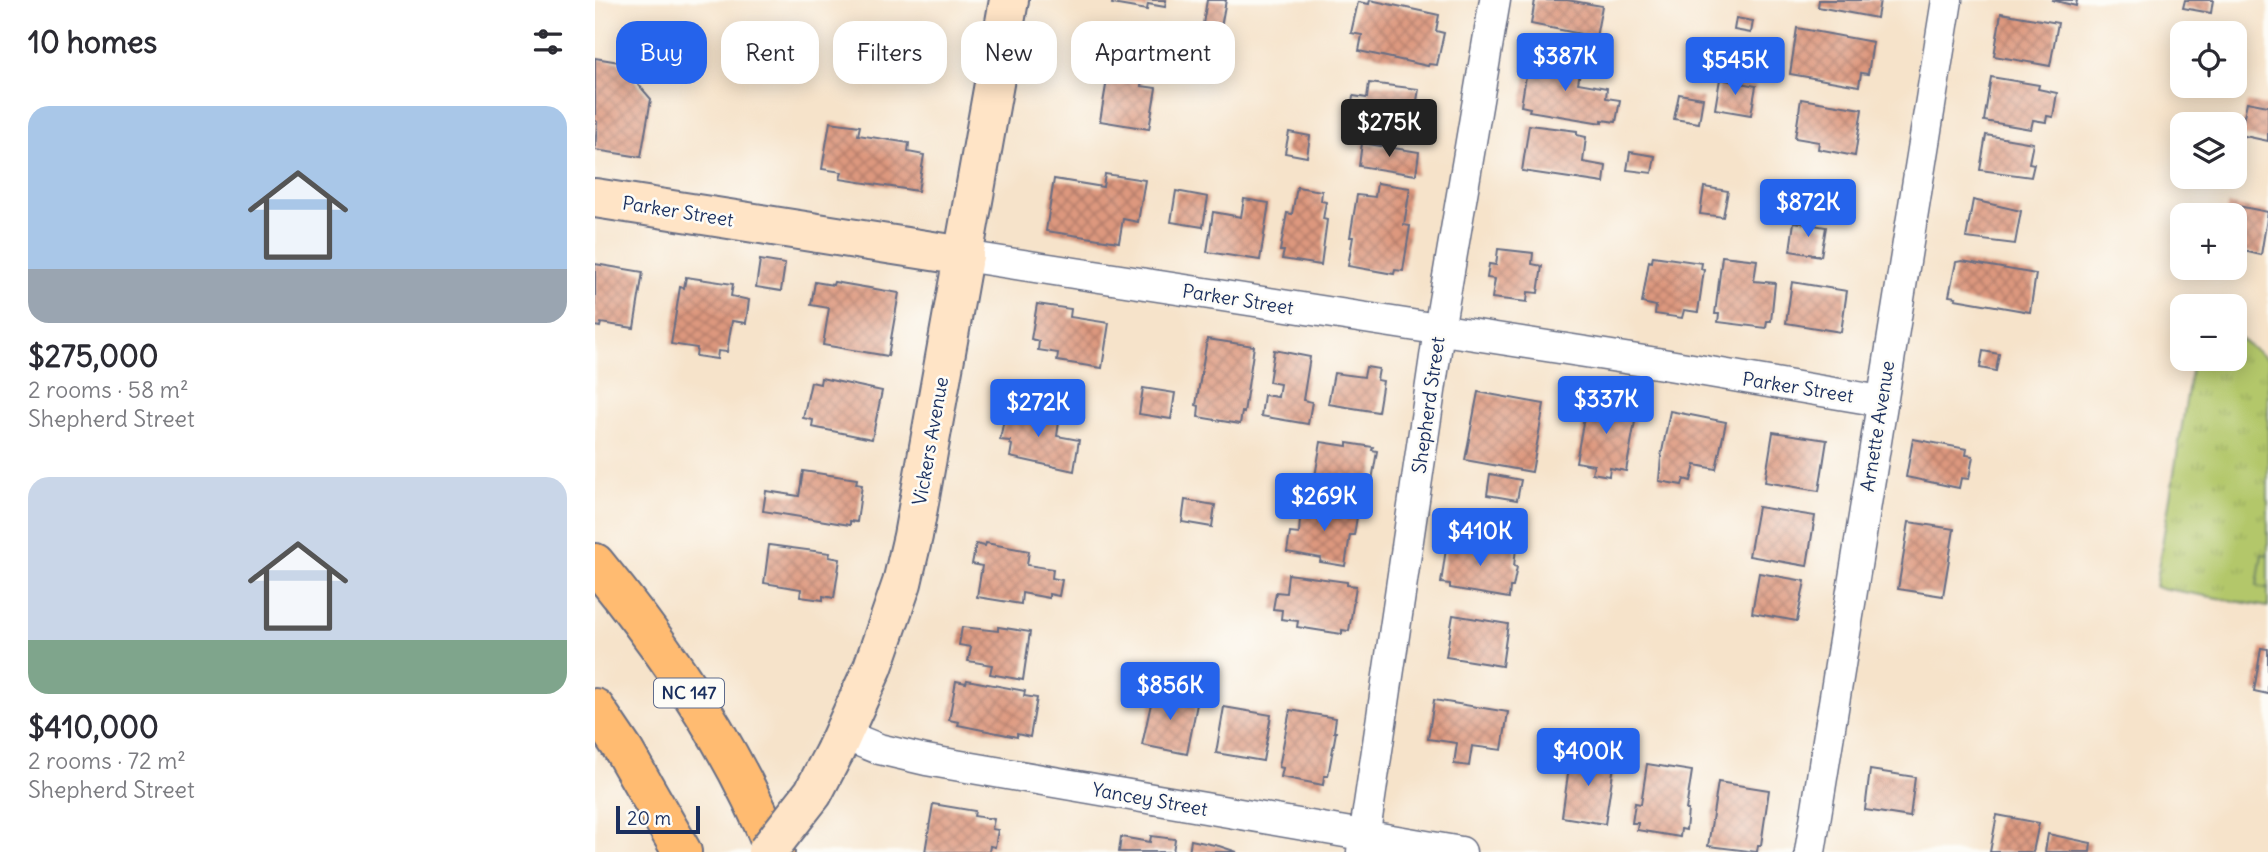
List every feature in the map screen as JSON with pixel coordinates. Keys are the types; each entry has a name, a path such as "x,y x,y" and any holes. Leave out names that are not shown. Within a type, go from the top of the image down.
{"highway":[{"name":"NC 147","path":"595,563 620,593 713,728 775,847"},
{"path":"595,708 610,740 682,852"}],"main road":[{"name":"Vickers Avenue","path":"775,847 813,793 839,743 873,667 902,583 913,536 1009,0"},
{"name":"Parker Street","path":"595,198 964,256"}],"street":[{"name":"Shepherd Street","path":"1363,844 1439,330 1495,0"},
{"name":"Arnette Avenue","path":"1809,852 1947,0"},
{"name":"Parker Street","path":"964,256 1657,363 1881,401"},
{"name":"Yancey Street","path":"839,743 1363,844 1461,852"}],"green space":[{"path":"2247,344 2268,360 2268,607 2155,587 2191,371 2247,371"},
{"path":"2262,554 2268,555 2268,588 2257,586"}],"building":[{"path":"1113,0 1166,0 1165,7 1148,4 1147,10 1112,4"},
{"path":"1207,0 1226,0 1222,21 1204,21"},
{"path":"1370,0 1439,15 1436,31 1444,33 1437,65 1428,66 1359,51 1362,35 1351,33 1358,2 1369,4"},
{"path":"1535,0 1567,0 1602,6 1596,37 1531,24"},
{"path":"1819,0 1880,0 1877,18 1818,7"},
{"path":"2052,0 2077,0 2076,6"},
{"path":"2185,0 2213,0 2211,13 2183,8"},
{"path":"2001,13 2058,23 2050,66 1994,56"},
{"path":"1736,18 1753,21 1751,33 1734,30"},
{"path":"1797,28 1873,42 1868,74 1861,73 1859,86 1790,74"},
{"path":"1537,56 1581,66 1578,83 1607,88 1606,98 1620,100 1616,122 1602,120 1602,123 1529,111 1530,108 1521,106 1529,58 1536,59"},
{"path":"595,58 616,62 616,84 638,84 651,99 641,157 595,150"},
{"path":"1991,77 2039,85 2038,89 2057,93 2053,117 2047,116 2046,122 2033,120 2031,129 1984,121"},
{"path":"1720,79 1756,86 1751,115 1715,109"},
{"path":"1369,83 1419,89 1410,141 1385,137 1385,133 1362,130 1362,124 1349,122 1353,96 1367,98"},
{"path":"1106,84 1141,84 1156,88 1149,129 1100,121"},
{"path":"1679,94 1703,98 1699,123 1674,119"},
{"path":"1801,99 1862,109 1855,156 1818,149 1819,142 1795,138"},
{"path":"2247,102 2268,106 2268,141 2247,136 2247,112 2245,112"},
{"path":"830,122 860,126 858,135 909,143 908,152 924,155 918,191 840,179 842,172 822,169"},
{"path":"1529,125 1577,131 1577,135 1586,137 1583,162 1606,166 1604,183 1522,171"},
{"path":"1289,132 1310,136 1307,157 1285,153"},
{"path":"1986,135 2033,143 2029,163 2034,164 2031,177 1980,170"},
{"path":"1362,143 1419,152 1416,175 1359,166"},
{"path":"1630,152 1655,156 1652,173 1627,170"},
{"path":"1105,174 1145,180 1138,222 1123,219 1119,242 1046,231 1054,179 1103,187"},
{"path":"1377,183 1410,188 1404,225 1410,226 1403,271 1395,270 1394,274 1348,266 1357,195 1375,197"},
{"path":"1297,187 1322,191 1321,201 1326,202 1323,219 1327,220 1321,265 1282,259 1284,251 1280,251 1287,213 1292,214"},
{"path":"1704,187 1728,191 1723,217 1700,214"},
{"path":"1176,191 1208,197 1203,227 1171,222"},
{"path":"1244,199 1269,203 1260,260 1207,252 1213,212 1241,217"},
{"path":"1973,200 2021,211 2015,244 1966,238"},
{"path":"2247,208 2268,212 2261,255 2247,252"},
{"path":"1794,222 1826,227 1821,256 1790,251"},
{"path":"1498,249 1533,253 1532,264 1542,266 1538,293 1528,292 1527,302 1492,298 1495,279 1487,278 1489,264 1496,265"},
{"path":"1653,256 1702,263 1701,269 1704,270 1698,312 1684,310 1682,318 1655,314 1656,306 1642,303 1649,261 1652,262"},
{"path":"1722,256 1757,260 1754,281 1775,283 1771,321 1767,321 1766,328 1718,322 1719,314 1715,314"},
{"path":"760,260 785,264 781,291 756,287"},
{"path":"1956,262 2036,274 2030,312 1949,296"},
{"path":"595,264 643,272 634,328 601,323 600,327 595,326"},
{"path":"686,277 733,284 731,296 749,300 746,323 732,321 727,352 718,351 717,359 696,356 697,348 671,344 680,287 684,288"},
{"path":"815,282 833,285 834,282 899,293 888,356 823,345 829,308 811,305"},
{"path":"1792,282 1847,291 1841,332 1786,323"},
{"path":"1037,304 1071,309 1070,317 1109,323 1102,368 1057,361 1058,353 1038,350 1039,341 1031,339"},
{"path":"1207,339 1254,346 1240,424 1198,417 1199,406 1196,405"},
{"path":"1274,350 1310,357 1303,400 1312,402 1308,424 1261,416 1264,395 1278,397 1280,384 1269,382"},
{"path":"1983,351 1999,354 1996,371 1980,368"},
{"path":"1366,367 1379,369 1377,380 1383,381 1378,412 1328,404 1334,373 1364,377"},
{"path":"821,378 882,391 872,439 812,427 813,420 803,418 811,382 820,384"},
{"path":"1143,388 1175,393 1171,419 1139,414"},
{"path":"1478,392 1544,404 1532,472 1465,460"},
{"path":"1590,399 1635,407 1636,416 1626,471 1610,468 1609,476 1592,473 1594,465 1576,462 1586,406 1588,407"},
{"path":"1017,407 1060,415 1057,436 1079,440 1074,471 1010,457 1010,441 1000,440 1006,408 1016,410"},
{"path":"1670,411 1726,422 1716,469 1695,465 1691,481 1684,479 1682,485 1659,481"},
{"path":"1773,432 1827,440 1819,491 1765,482"},
{"path":"1913,439 1967,449 1966,455 1973,456 1969,479 1961,478 1959,488 1906,477"},
{"path":"1321,442 1373,447 1372,450 1377,451 1369,498 1365,497 1365,500 1313,488"},
{"path":"803,471 857,479 856,484 862,485 857,522 850,521 850,525 763,511 766,491 799,496"},
{"path":"1490,474 1521,480 1517,500 1487,495"},
{"path":"1185,500 1215,505 1212,527 1182,522"},
{"path":"1301,504 1358,511 1354,535 1350,535 1345,566 1320,562 1321,558 1287,552 1290,533 1299,534"},
{"path":"1758,507 1815,516 1807,566 1749,556"},
{"path":"1909,522 1954,529 1943,596 1898,589"},
{"path":"1457,538 1516,548 1514,566 1517,567 1509,598 1450,588 1450,584 1441,583 1447,542 1457,543"},
{"path":"986,543 1029,551 1027,565 1053,569 1052,578 1062,580 1059,596 1049,594 1049,598 1022,593 1021,604 977,597 982,566 972,564 976,544 985,546"},
{"path":"769,545 830,553 829,557 840,559 834,598 823,596 823,600 800,597 801,589 764,583"},
{"path":"1759,573 1805,581 1797,621 1752,613"},
{"path":"1288,574 1347,582 1347,585 1356,586 1349,631 1342,630 1342,634 1297,627 1298,621 1281,619 1282,610 1273,609 1276,592 1286,593"},
{"path":"1453,615 1508,624 1502,666 1446,657"},
{"path":"962,627 998,631 998,627 1030,632 1023,680 990,674 992,665 968,661 971,647 959,645"},
{"path":"2261,648 2268,649 2268,694 2254,691"},
{"path":"967,680 1025,691 1024,696 1037,698 1030,737 1017,734 1017,737 958,725 959,722 949,720 956,681 966,683"},
{"path":"1154,690 1198,699 1187,754 1142,745"},
{"path":"1434,700 1508,712 1502,750 1472,746 1469,766 1454,764 1457,743 1428,739"},
{"path":"1224,707 1271,715 1263,761 1216,753"},
{"path":"1290,710 1336,718 1328,776 1324,776 1323,785 1281,777 1283,768 1279,767"},
{"path":"1571,753 1615,759 1605,824 1562,817"},
{"path":"1647,764 1692,771 1686,830 1681,829 1680,837 1637,830 1638,823 1632,823 1635,803 1641,804"},
{"path":"1870,770 1915,777 1910,817 1865,810"},
{"path":"1718,782 1769,790 1761,845 1758,845 1757,852 1708,846"},
{"path":"933,804 975,811 974,816 994,819 992,829 998,830 995,847 990,846 989,852 925,852"},
{"path":"1997,815 2039,823 2033,852 1990,852"},
{"path":"2048,834 2091,843 2090,852 2045,852"},
{"path":"1151,836 1175,839 1173,852 1119,852 1121,837 1150,842"},
{"path":"1191,840 1219,846 1237,852 1189,852"}]}
